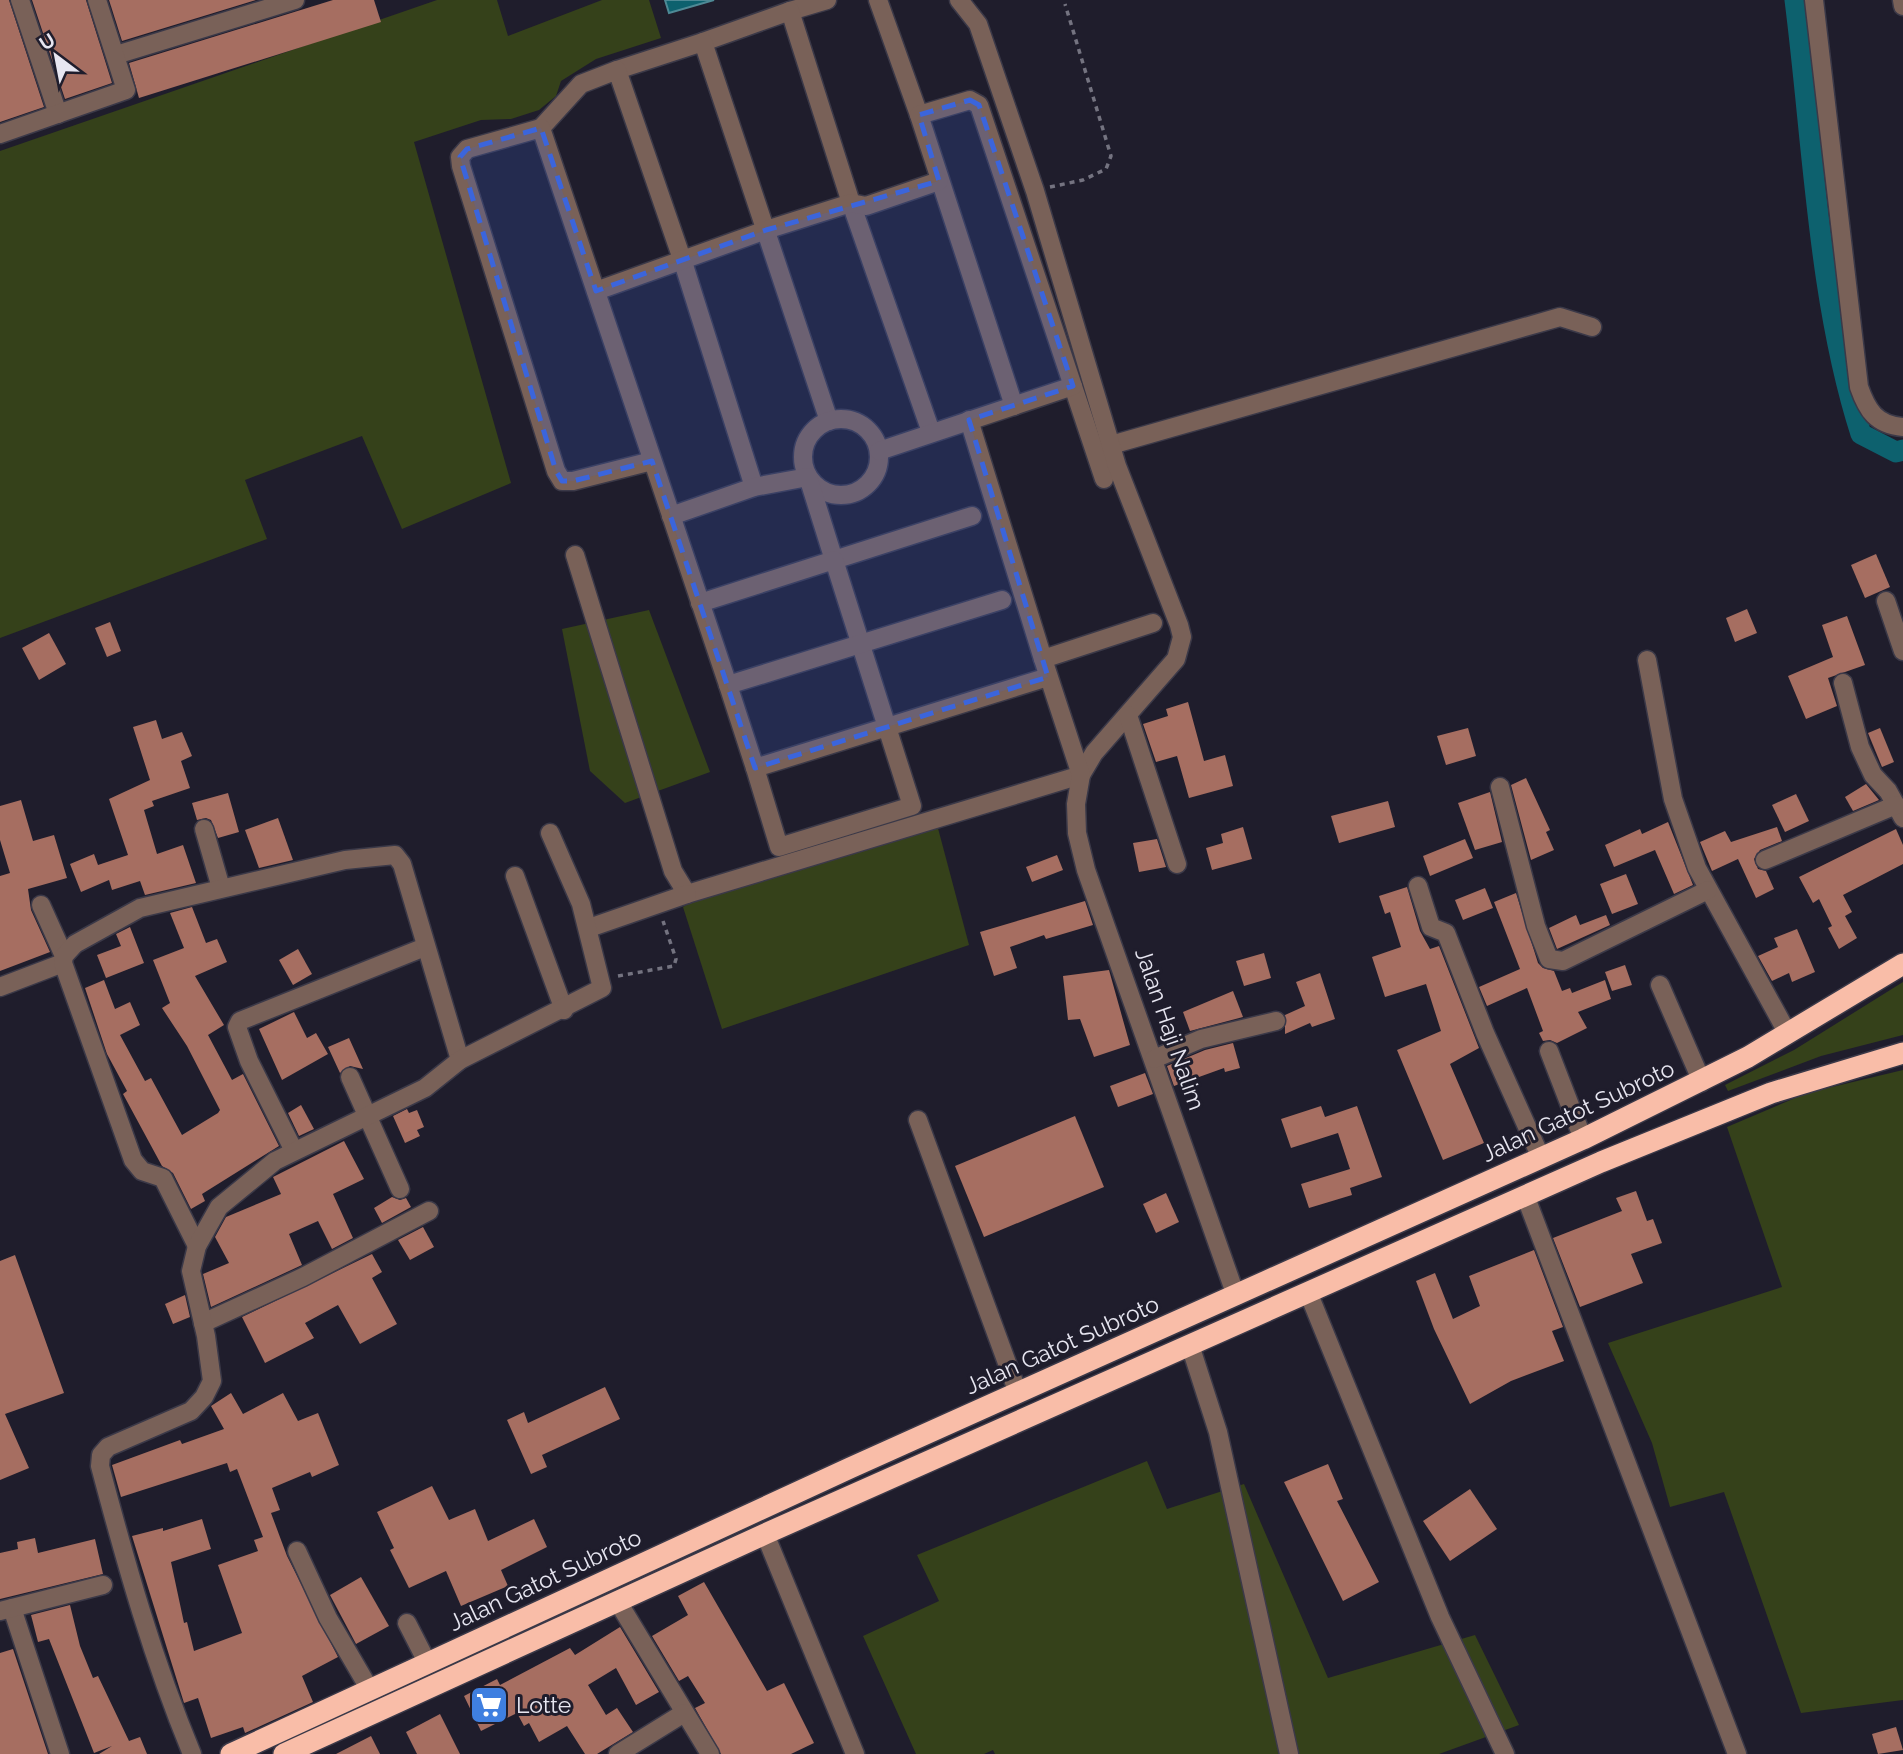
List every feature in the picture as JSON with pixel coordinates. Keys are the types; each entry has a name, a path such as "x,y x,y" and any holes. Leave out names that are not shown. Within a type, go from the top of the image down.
{"highway":[{"name":"Jalan Gatot Subroto","path":"231,1754 1018,1393 1583,1139 1702,1082 1788,1034 1903,964"},
{"path":"284,1754 765,1534 1525,1195 1721,1111 1903,1053"}],"street":[{"path":"20,0 58,114"},
{"path":"0,134 126,90 97,0"},
{"path":"116,55 266,4 295,0"},
{"path":"652,461 573,481 562,481 556,471 460,157 467,149 541,128 580,84 827,0"},
{"path":"878,0 919,115 1014,406"},
{"path":"589,929 687,894 1081,775 1094,754 1176,659 1182,637 1111,445 1035,191 978,24 960,0"},
{"path":"1814,0 1859,387 1872,415 1884,424 1903,427"},
{"path":"1902,0 1903,6"},
{"path":"790,11 851,203 931,432"},
{"path":"703,42 829,421"},
{"path":"617,70 683,262 754,487"},
{"path":"919,115 970,100 979,105 1104,479"},
{"path":"541,128 728,685 779,847 912,806 887,725 834,560 808,477 803,461 809,436 829,421 856,422 876,439 879,451 875,474 858,491 834,495 823,491 808,477"},
{"path":"596,291 766,230 851,203 866,206 939,181"},
{"path":"1111,445 1560,317 1592,327"},
{"path":"879,451 1073,386"},
{"path":"969,420 1081,775"},
{"path":"671,516 754,487 808,477"},
{"path":"700,603 972,516"},
{"path":"575,555 673,871 687,894"},
{"path":"728,685 1002,600"},
{"path":"1886,601 1903,651"},
{"path":"755,768 887,725 1046,668 1153,623"},
{"path":"1647,660 1673,799 1708,890 1788,1034"},
{"path":"1765,860 1899,812 1873,775 1860,747 1843,683"},
{"path":"1128,715 1177,864"},
{"name":"Jalan Haji Nalim","path":"1081,775 1076,804 1077,833 1086,870 1236,1296"},
{"path":"1500,787 1536,926 1549,959 1555,962 1563,961 1708,890"},
{"path":"204,829 221,888"},
{"path":"192,1754 159,1674 100,1466 101,1455 108,1447 191,1411 204,1397 212,1381 191,1271 197,1246 219,1207 275,1161 425,1088 460,1060 596,994 602,988 589,929 550,833"},
{"path":"0,988 63,959 96,930 140,908 345,860 395,855 402,864 460,1060"},
{"path":"515,876 564,1010"},
{"path":"1418,886 1430,927 1446,933 1485,1033 1541,1158"},
{"path":"41,905 63,959 133,1160 142,1171 163,1178 197,1246"},
{"path":"293,1152 242,1042 237,1027 240,1021 425,947"},
{"path":"1660,985 1702,1082"},
{"path":"1154,1059 1201,1039 1276,1021"},
{"path":"1549,1051 1583,1139"},
{"path":"350,1077 400,1189"},
{"path":"918,1120 1018,1393"},
{"path":"1525,1195 1737,1754"},
{"path":"203,1323 303,1277 429,1211"},
{"path":"1308,1292 1440,1617 1506,1754"},
{"path":"1190,1345 1218,1432 1289,1754"},
{"path":"765,1534 855,1754"},
{"path":"297,1551 328,1618 370,1690"},
{"path":"60,1754 6,1610 103,1585"},
{"path":"618,1602 710,1754"},
{"path":"407,1623 428,1664"},
{"path":"618,1754 684,1713"}],"path":[{"path":"1035,191 1083,180 1106,169 1111,156 1065,4"},
{"path":"602,979 674,966 676,959 657,906"}],"highlighted area":[{"path":"970,100 979,105 1073,386 969,420 1048,677 755,768 652,461 573,481 562,481 556,471 460,157 467,149 541,128 596,291 766,230 939,181 919,115"}],"green space":[{"path":"437,0 497,0 508,36 602,0 649,0 661,38 596,59 561,81 556,96 539,110 511,119 481,120 414,142 511,483 402,529 362,436 245,480 267,539 0,638 0,151"},
{"path":"649,610 710,772 625,803 590,771 562,629"},
{"path":"935,817 969,945 722,1029 683,907 745,870"},
{"path":"1903,982 1903,1035 1821,1056 1728,1091 1725,1085 1794,1050"},
{"path":"1903,1070 1903,1700 1801,1713 1724,1492 1670,1507 1652,1443 1608,1343 1782,1287 1727,1127 1807,1093"},
{"path":"1147,1461 1167,1509 1244,1484 1328,1678 1475,1635 1519,1725 1439,1754 995,1754 993,1750 984,1754 916,1754 863,1636 939,1601 917,1555"}],"water":[{"path":"665,0 714,0 669,13"}],"building":[{"path":"0,0 9,0 44,107 0,122"},
{"path":"32,0 86,0 112,83 65,99"},
{"path":"109,0 256,0 122,41"},
{"path":"333,0 374,0 381,22 139,98 129,63"},
{"path":"1876,554 1890,587 1865,598 1851,565"},
{"path":"1747,609 1757,633 1735,642 1726,618"},
{"path":"1847,616 1865,665 1828,678 1837,706 1806,719 1788,676 1833,657 1822,625"},
{"path":"110,622 121,651 107,657 95,628"},
{"path":"49,633 66,664 39,680 22,648"},
{"path":"1188,702 1204,761 1225,755 1233,786 1189,798 1177,756 1156,762 1143,724 1168,716 1166,709"},
{"path":"156,720 162,739 182,732 192,756 181,761 190,788 152,801 154,806 144,810 157,854 183,845 196,883 145,895 140,881 112,890 109,880 81,892 70,864 94,854 98,865 128,855 109,799 150,780 133,727"},
{"path":"1468,728 1476,756 1446,765 1437,736"},
{"path":"1880,728 1894,762 1882,767 1868,733"},
{"path":"1526,778 1550,830 1546,832 1554,850 1531,860 1511,785"},
{"path":"1866,784 1879,800 1853,811 1845,797"},
{"path":"1490,792 1502,842 1475,850 1458,803"},
{"path":"228,793 239,832 218,838 211,820 197,820 192,803"},
{"path":"1796,794 1809,821 1785,832 1772,805"},
{"path":"21,800 33,841 54,835 67,878 28,889 31,910 50,952 0,971 0,876 10,873 0,840 0,806"},
{"path":"1388,801 1395,827 1339,843 1331,816"},
{"path":"278,818 293,860 259,868 245,830"},
{"path":"1668,822 1693,885 1674,894 1655,850 1614,867 1605,845 1640,829 1642,834"},
{"path":"1243,827 1252,859 1212,870 1206,848 1223,843 1221,834"},
{"path":"1777,827 1782,841 1760,850 1754,859 1758,869 1766,871 1774,889 1756,898 1738,859 1712,871 1700,842 1725,831 1731,842"},
{"path":"1896,829 1903,845 1903,864 1843,895 1852,912 1845,916 1857,938 1839,949 1828,928 1832,926 1819,899 1813,903 1799,877"},
{"path":"1157,839 1166,867 1139,872 1133,843"},
{"path":"1465,839 1473,858 1430,876 1423,856"},
{"path":"1057,855 1063,870 1032,882 1026,867"},
{"path":"1626,874 1638,904 1612,914 1600,884"},
{"path":"1407,887 1420,931 1430,949 1439,946 1479,1048 1450,1064 1484,1143 1443,1160 1397,1050 1441,1031 1426,984 1385,997 1372,957 1401,947 1390,912 1385,914 1379,896"},
{"path":"1485,888 1493,908 1463,920 1455,900"},
{"path":"1516,893 1538,963 1543,968 1554,971 1562,991 1570,988 1572,993 1605,980 1611,999 1578,1012 1587,1028 1557,1043 1543,1041 1539,1033 1543,1031 1527,988 1487,1006 1479,987 1520,969 1494,902"},
{"path":"1085,901 1093,925 1046,939 1044,935 1010,947 1017,968 994,976 980,932"},
{"path":"192,907 206,943 217,939 227,962 195,976 224,1025 208,1035 232,1080 243,1074 279,1146 202,1194 205,1201 191,1209 173,1173 162,1166 123,1094 127,1091 107,1054 85,988 104,980 115,1009 130,1002 140,1025 120,1035 145,1081 151,1078 182,1135 218,1113 220,1110 187,1046 162,1008 170,1003 153,960 184,948 170,913"},
{"path":"1576,915 1580,925 1606,915 1610,925 1557,949 1549,928"},
{"path":"130,927 144,963 106,978 97,955 121,946 116,934"},
{"path":"1797,929 1815,972 1792,982 1789,973 1772,981 1758,956 1778,947 1774,938"},
{"path":"298,949 312,974 293,985 279,960"},
{"path":"1264,953 1271,978 1244,986 1236,961"},
{"path":"1625,965 1632,985 1612,991 1605,972"},
{"path":"1109,970 1130,1045 1094,1057 1080,1019 1068,1020 1063,976"},
{"path":"1320,973 1335,1019 1312,1027 1310,1023 1285,1034 1285,1015 1305,1006 1296,982"},
{"path":"1233,991 1243,1017 1190,1031 1183,1012"},
{"path":"294,1012 307,1038 316,1033 328,1054 282,1080 259,1029"},
{"path":"349,1038 363,1069 350,1066 340,1073 328,1047"},
{"path":"1233,1043 1240,1068 1225,1072 1224,1068 1174,1086 1167,1066 1205,1050"},
{"path":"1145,1073 1153,1094 1118,1107 1110,1086"},
{"path":"301,1105 314,1129 299,1136 288,1113"},
{"path":"1321,1106 1325,1117 1357,1106 1382,1177 1350,1188 1352,1195 1309,1208 1301,1184 1350,1169 1338,1133 1291,1148 1281,1119"},
{"path":"407,1109 409,1113 417,1110 424,1127 417,1130 420,1136 405,1143 393,1116"},
{"path":"1075,1116 1104,1187 984,1237 955,1166"},
{"path":"344,1141 364,1179 333,1194 353,1238 332,1249 318,1221 289,1234 302,1265 211,1307 203,1274 229,1263 215,1237 226,1217 281,1194 273,1177"},
{"path":"1636,1191 1647,1221 1653,1219 1662,1243 1631,1254 1643,1283 1580,1307 1553,1238 1622,1211 1616,1198"},
{"path":"1166,1193 1179,1222 1156,1233 1143,1204"},
{"path":"392,1197 400,1200 406,1198 411,1207 382,1223 374,1208"},
{"path":"423,1227 434,1247 410,1260 398,1240"},
{"path":"1534,1250 1563,1327 1552,1331 1564,1361 1511,1381 1470,1404 1434,1329 1416,1281 1435,1273 1453,1319 1480,1306 1469,1276"},
{"path":"372,1254 382,1272 372,1278 397,1324 360,1344 338,1305 305,1323 314,1338 265,1363 242,1317"},
{"path":"15,1255 64,1393 5,1414 29,1468 0,1480 0,1261"},
{"path":"185,1295 190,1317 173,1324 165,1304"},
{"path":"605,1387 620,1419 542,1455 547,1467 531,1474 507,1420 524,1412 528,1423"},
{"path":"231,1393 243,1414 283,1393 298,1421 318,1413 339,1465 312,1477 310,1472 272,1488 280,1510 271,1513 287,1556 338,1657 302,1676 313,1702 245,1733 243,1727 211,1738 198,1698 184,1703 132,1536 163,1528 163,1531 202,1519 211,1549 171,1562 184,1623 187,1622 194,1651 242,1633 218,1565 258,1551 254,1540 263,1537 237,1469 230,1472 227,1463 121,1497 112,1465 180,1440 182,1444 224,1429 211,1406"},
{"path":"1328,1464 1343,1499 1337,1501 1379,1582 1343,1601 1284,1482"},
{"path":"432,1486 449,1520 475,1509 488,1541 534,1519 547,1547 501,1570 508,1586 461,1606 446,1571 409,1588 390,1550 394,1548 377,1512"},
{"path":"1470,1489 1497,1529 1450,1561 1423,1521"},
{"path":"35,1538 38,1553 95,1539 103,1574 0,1599 0,1553 18,1549 17,1542"},
{"path":"361,1577 389,1626 356,1644 330,1595"},
{"path":"704,1582 767,1691 784,1683 814,1743 791,1754 721,1754 695,1708 705,1703 688,1676 679,1681 652,1636 688,1615 678,1596"},
{"path":"70,1605 80,1646 93,1678 98,1676 129,1741 140,1737 147,1754 99,1754 112,1746 94,1753 49,1639 38,1642 31,1615"},
{"path":"620,1627 659,1692 636,1705 616,1668 588,1685 606,1715 617,1708 633,1732 597,1754 585,1754 567,1726 539,1742 529,1723 524,1726 517,1713 481,1731 464,1696 497,1679 500,1685 570,1648 575,1655"},
{"path":"13,1649 48,1754 0,1754 0,1653"},
{"path":"440,1714 460,1754 417,1754 406,1732"},
{"path":"1896,1727 1903,1750 1878,1754 1872,1734"},
{"path":"371,1736 380,1754 336,1754"}],"waterway":[{"path":"1795,0 1826,275 1847,383 1861,434 1896,452 1903,450"}],"place":[{"name":"Lotte","path":"489,1705"}]}
